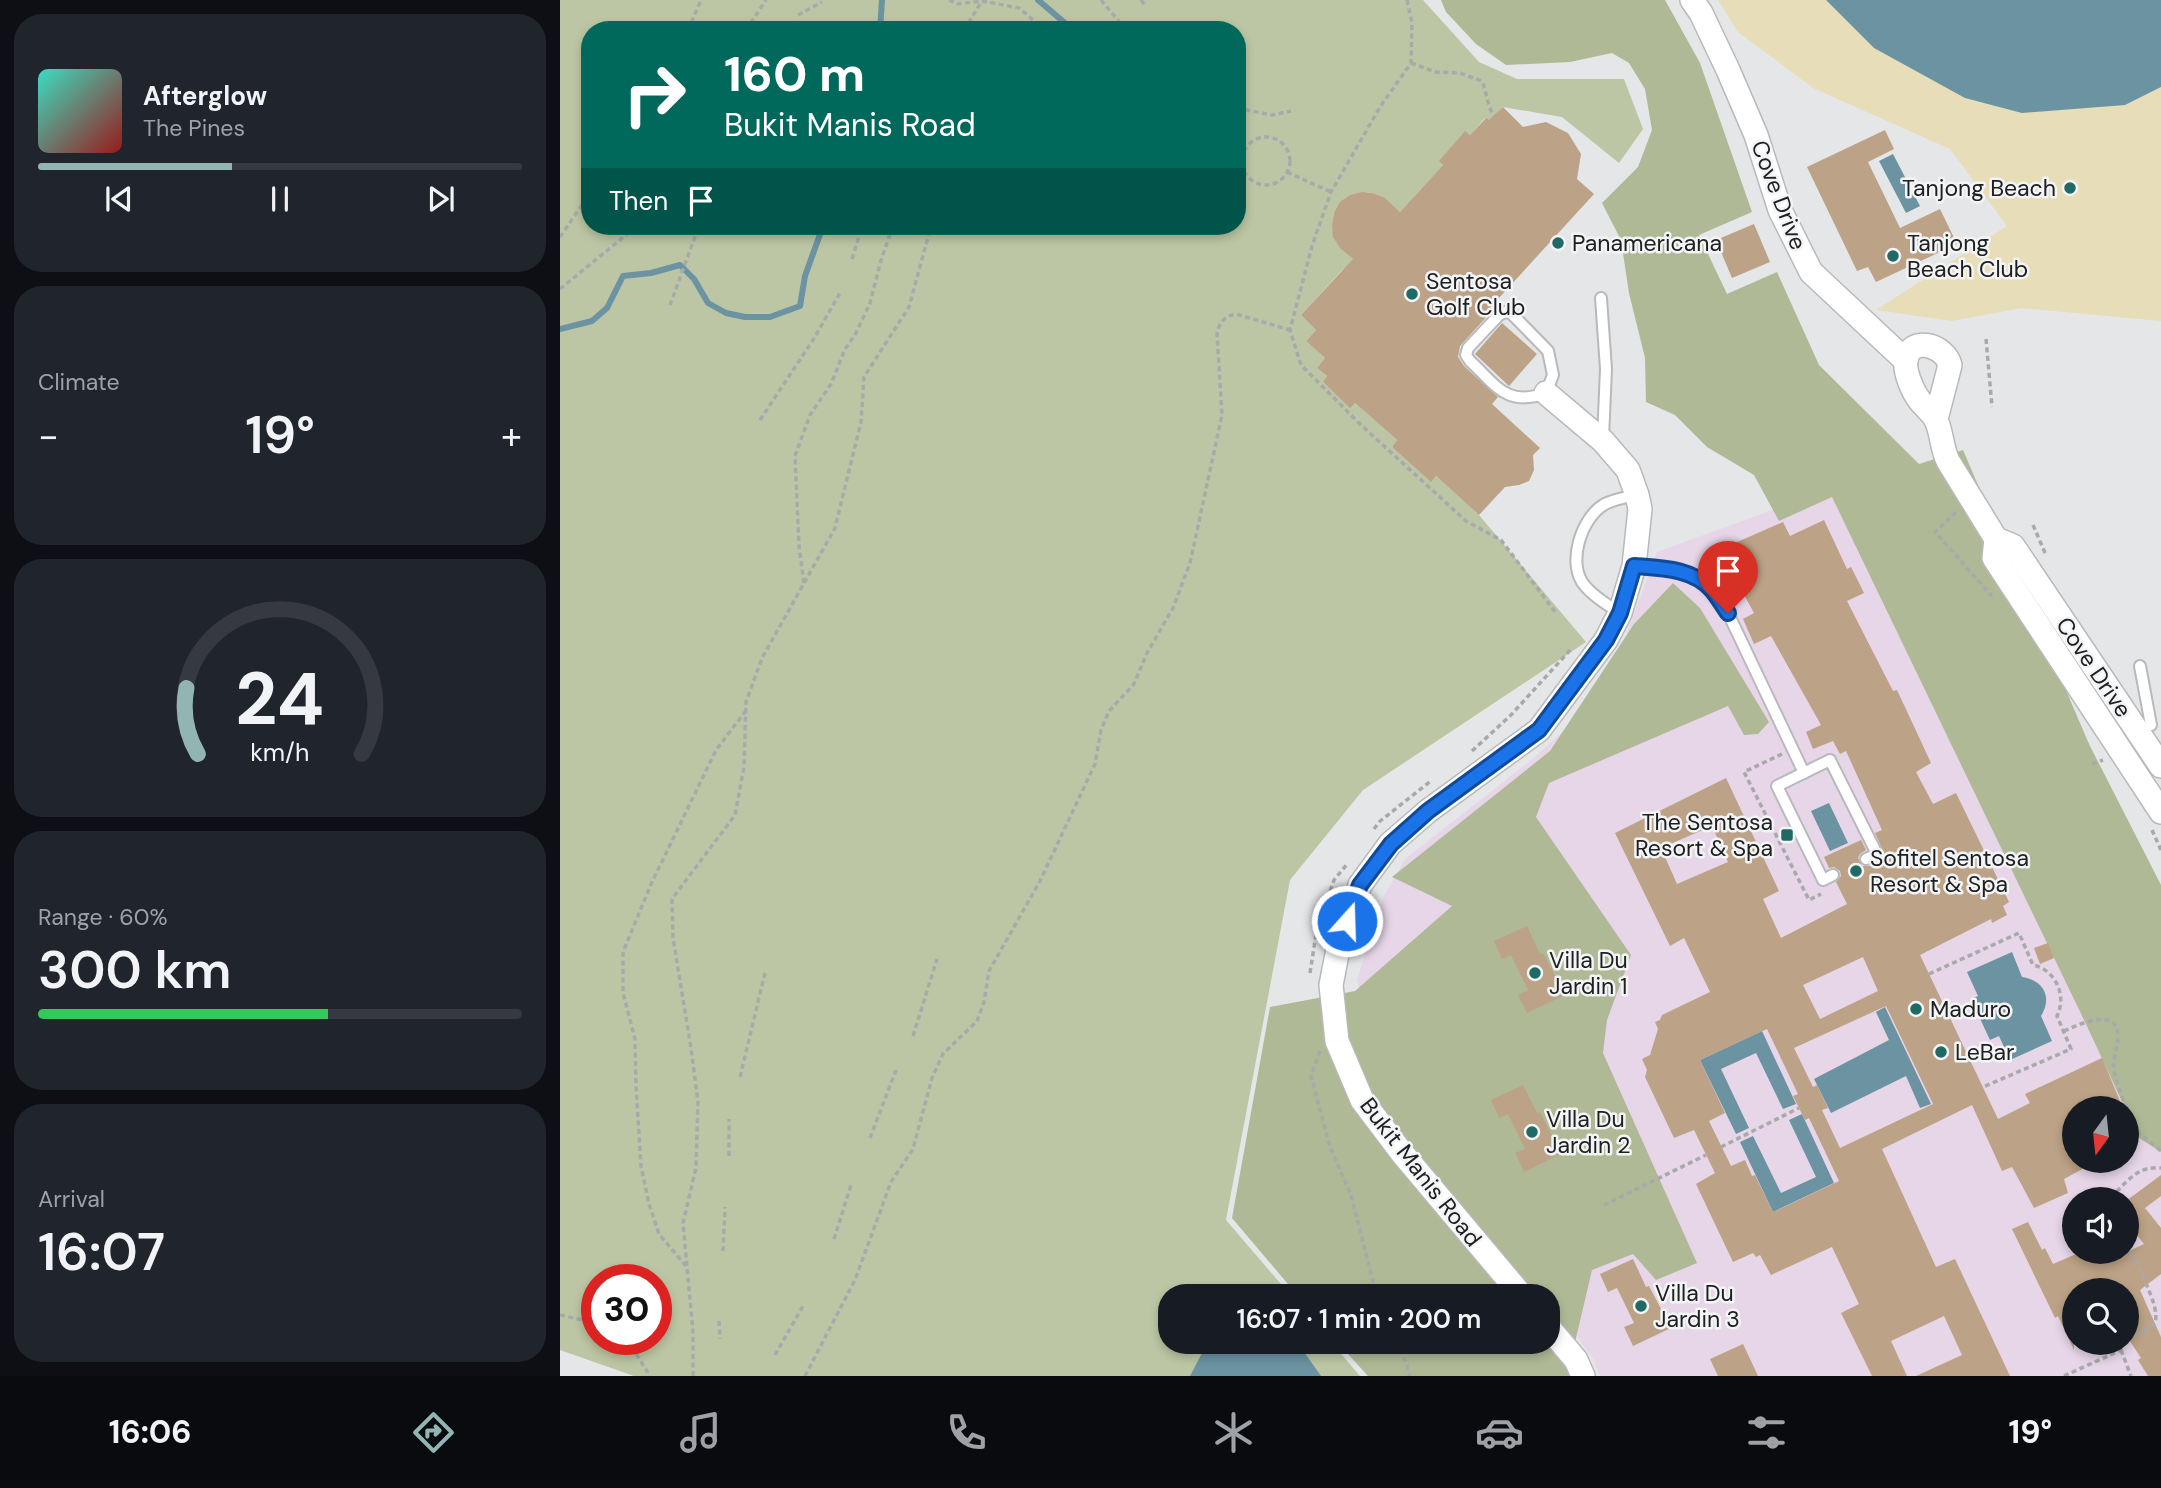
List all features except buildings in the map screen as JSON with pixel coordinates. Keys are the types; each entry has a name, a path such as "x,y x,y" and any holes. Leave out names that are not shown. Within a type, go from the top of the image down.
{"street":[{"name":"Cove Drive","path":"1692,0 1702,13 1728,69 1756,135 1780,210 1811,272 1906,361"},
{"name":"Cove Drive","path":"1936,419 1949,374 1948,360 1944,353 1933,346 1920,346 1913,348 1908,354 1907,372 1916,393 1936,419 1943,452 1948,461 1996,539 2013,546 2142,731"},
{"name":"Bukit Manis Road","path":"1511,1284 1402,1153 1362,1100 1337,1041 1331,985 1340,939 1360,885 1391,844 1428,811 1539,730 1606,640 1620,613 1634,566 1640,509 1637,495 1628,470 1603,441 1546,393"},
{"name":"Cove Drive","path":"1996,539 1994,558 2098,715 2142,731"},
{"path":"2142,731 2161,766"},
{"path":"2142,731 2161,812"},
{"path":"1560,1341 1576,1360 1584,1376"}],"lane":[{"path":"1601,298 1606,369 1603,441"},
{"path":"1511,313 1548,351 1553,374 1546,393 1528,399 1508,397 1469,361 1466,355 1468,348 1499,315 1511,313"},
{"path":"1620,613 1600,600 1583,584 1576,566 1577,550 1582,531 1604,504 1637,495"},
{"path":"1634,566 1693,576 1710,588 1728,613 1804,773"},
{"path":"2140,666 2142,731"},
{"path":"1833,875 1824,880 1777,786 1830,760 1877,854 1866,859"}],"path":[{"path":"692,21 701,0"},
{"path":"752,21 766,0"},
{"path":"949,0 958,4 982,1 1018,8 1034,21"},
{"path":"1101,0 1118,21"},
{"path":"1407,0 1412,23 1410,63 1380,107 1331,192 1312,246 1290,330 1301,365 1466,521 1501,540 1556,613"},
{"path":"970,21 982,1"},
{"path":"798,15 822,2"},
{"path":"1410,63 1435,72 1460,73 1482,81 1488,108 1494,116"},
{"path":"1246,110 1272,115 1291,111"},
{"path":"1246,150 1257,139 1266,137 1276,140 1284,146 1290,164 1282,180 1274,184 1256,183 1246,173"},
{"path":"1287,172 1331,192"},
{"path":"560,237 581,206"},
{"path":"560,289 626,235"},
{"path":"670,305 695,235"},
{"path":"852,259 859,235"},
{"path":"804,583 799,546 795,456 810,415 831,384 845,349 855,335 870,303 891,235"},
{"path":"693,1376 693,1332 683,1223 696,1168 698,1102 673,938 672,898 735,815 744,767 746,702 762,658 835,528 861,422 864,377 909,307 929,235"},
{"path":"760,420 813,340 840,293"},
{"path":"805,1376 855,1280 891,1182 913,1149 932,1078 943,1054 977,1021 984,1002 989,971 1040,881 1095,764 1101,730 1109,711 1134,684 1147,653 1173,608 1190,563 1222,415 1218,328 1225,318 1236,314 1290,330"},
{"path":"1986,339 1992,407"},
{"path":"1511,715 1572,648"},
{"path":"687,1267 659,1234 643,1178 635,1039 623,993 623,951 652,882 716,750 746,711"},
{"path":"1929,974 2019,933 2033,965 2043,967 2058,984 2062,1006 2057,1016 2071,1049 1983,1087"},
{"path":"913,1037 937,959"},
{"path":"740,1077 765,973"},
{"path":"2064,1031 2097,1018 2113,1025 2118,1034 2113,1070 2122,1096"},
{"path":"1337,1041 1319,1051 1311,1076 1330,1147 1351,1195 1374,1284"},
{"path":"870,1138 896,1070"},
{"path":"1721,1147 1798,1108"},
{"path":"729,1119 729,1156"},
{"path":"2139,1133 2161,1151"},
{"path":"1604,1205 1706,1155"},
{"path":"2122,1187 2148,1167 2161,1168"},
{"path":"834,1240 851,1185"},
{"path":"723,1251 725,1207"},
{"path":"2136,1264 2157,1304 2159,1316 2154,1325 2139,1334"},
{"path":"775,1355 803,1306"},
{"path":"560,1315 581,1320"},
{"path":"719,1321 720,1339"},
{"path":"1402,1354 1410,1376"},
{"path":"637,1355 650,1376"},
{"path":"2064,1376 2109,1355"},
{"path":"2122,1355 2131,1376"}],"shaded area":[{"path":"1833,488 2161,1074 2161,1376 1600,1376 1593,1359 1560,1312 1560,1284 1538,1284 1399,1126 1357,980 1384,896 1405,859 1529,762 1585,712 1620,652 1657,552"}],"green space":[{"path":"560,0 1423,0 1479,62 1517,79 1624,79 1643,129 1619,163 1562,117 1503,107 1490,121 1485,118 1470,135 1466,132 1440,161 1443,165 1400,212 1380,197 1367,193 1361,194 1334,213 1334,236 1357,263 1343,269 1301,315 1316,330 1306,341 1325,358 1317,368 1327,376 1323,382 1350,407 1355,403 1397,440 1392,447 1430,481 1436,476 1479,515 1586,642 1363,790 1290,880 1226,1220 1281,1284 1158,1284 1158,1354 1341,1354 1360,1376 634,1376 560,1350"},
{"path":"1441,0 1665,0 1700,63 1752,212 1699,235 1727,294 1777,272 1819,365 1919,464 1963,450 2089,744 2161,885 2161,1152 2139,1138 2139,1096 2119,1096 1832,497 1779,521 1754,475 1707,447 1675,415 1646,402 1645,358 1629,293 1621,240 1602,203 1638,167 1652,130 1645,89 1629,63 1612,53 1570,62 1506,65 1476,44 1446,12"},
{"path":"1673,583 1700,608 1769,722 1758,734 1744,735 1728,706 1549,783 1536,817 1631,955 1607,1020 1603,1053 1697,1263 1656,1280 1633,1254 1592,1270 1568,1372 1570,1376 1368,1376 1348,1354 1560,1354 1560,1284 1288,1284 1232,1218 1270,1007 1355,991 1452,906 1392,877 1550,751 1634,624"}],"sand":[{"name":"Tanjong Beach","path":"1718,0 1826,0 1874,48 2125,105 2161,87 2161,321 2021,308 1952,321 1876,310 2007,226 1950,149 1813,88 1738,32"}],"water":[{"path":"1826,0 2161,0 2161,87 2125,105 2022,113 1965,98 1874,48"},
{"path":"1893,154 1920,206 1906,213 1879,161"},
{"path":"1829,803 1848,843 1830,851 1811,811"},
{"path":"2012,952 2022,977 2036,982 2044,990 2046,1002 2041,1016 2052,1041 2010,1060 1999,1036 1990,1040 1971,999 1978,996 1967,972"},
{"path":"1885,1007 1931,1104 1920,1108 1906,1076 1831,1113 1814,1079 1889,1040 1876,1012"},
{"path":"1762,1031 1796,1104 1783,1109 1756,1053 1721,1069 1749,1128 1736,1134 1700,1060"},
{"path":"1802,1114 1834,1183 1773,1212 1740,1142 1753,1136 1781,1193 1816,1177 1789,1120"},
{"path":"1201,1354 1305,1354 1321,1376 1190,1376"}],"waterway":[{"path":"881,21 882,0"},
{"path":"1038,0 1063,21"},
{"path":"560,329 592,321 607,308 623,276 651,273 680,265 694,279 708,303 726,313 745,317 770,317 800,306 805,276 820,235"}],"place":[{"name":"Tanjong Beach","path":"2070,188"},
{"name":"Panamericana","path":"1558,243"},
{"name":"Tanjong Beach Club","path":"1893,256"},
{"name":"Sentosa Golf Club","path":"1412,294"},
{"name":"The Sentosa Resort & Spa","path":"1787,835"},
{"name":"Sofitel Sentosa Resort & Spa","path":"1856,871"},
{"name":"Villa Du Jardin 1","path":"1535,973"},
{"name":"Maduro","path":"1916,1009"},
{"name":"LeBar","path":"1941,1052"},
{"name":"Villa Du Jardin 2","path":"1532,1132"},
{"name":"Villa Du Jardin 3","path":"1641,1306"}],"route":[{"path":"1347,921 1360,885 1391,844 1428,811 1539,730 1606,640 1620,613 1634,566 1660,568 1693,576 1710,588 1728,613"}]}
